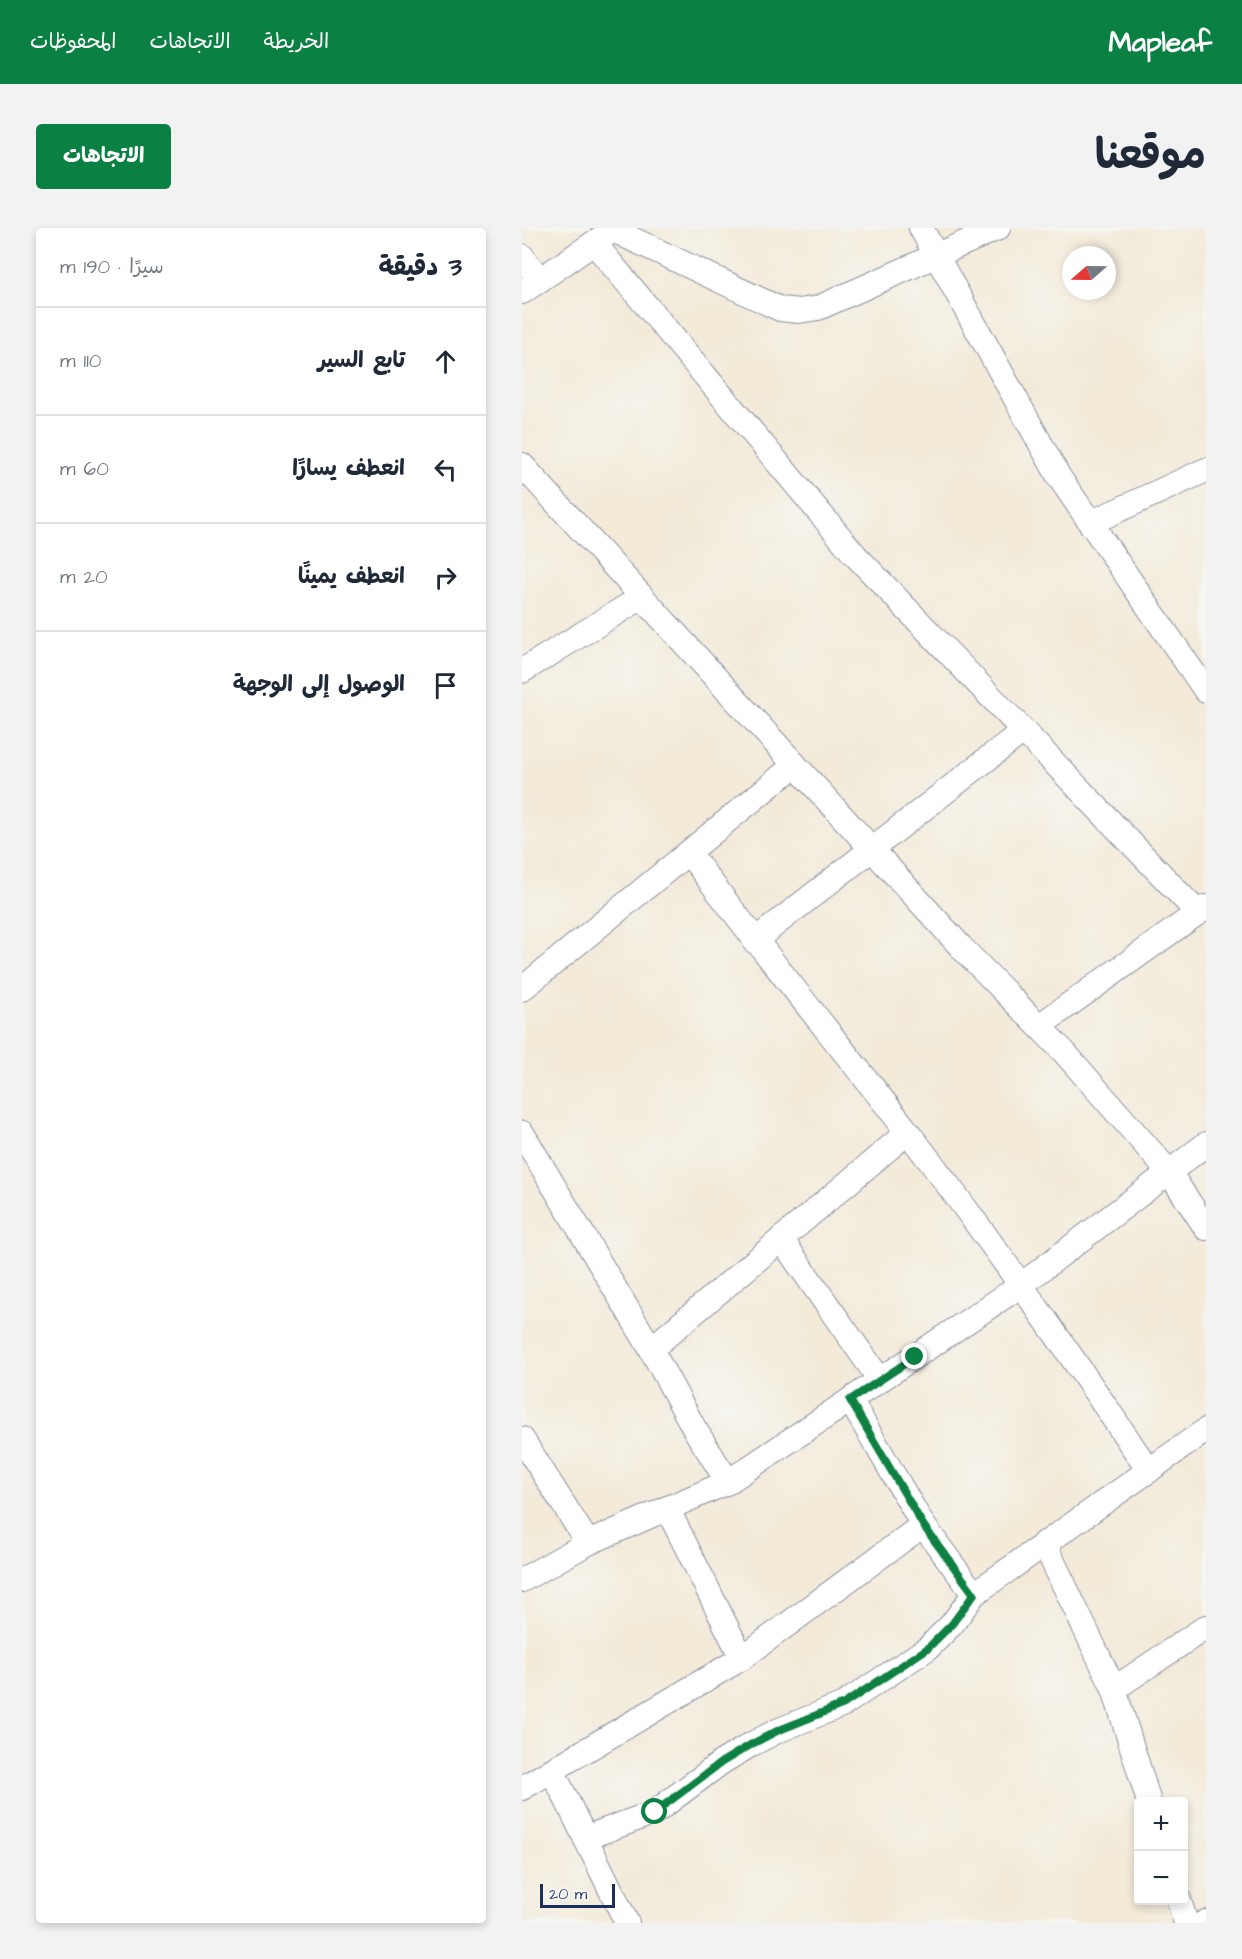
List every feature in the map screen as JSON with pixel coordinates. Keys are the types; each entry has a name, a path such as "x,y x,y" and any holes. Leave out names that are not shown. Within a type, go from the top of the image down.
{"street":[{"path":"921,228 1059,477 1206,691"},
{"path":"608,234 780,309 799,311 819,308 998,228"},
{"path":"522,256 531,286 608,234"},
{"path":"608,234 855,555 1023,731 1202,910 1039,1026"},
{"path":"522,465 961,947 1039,1026 1169,1172 1206,1228"},
{"path":"1090,523 1206,470"},
{"path":"522,671 642,597"},
{"path":"754,941 1023,731"},
{"path":"522,989 795,765"},
{"path":"688,853 754,941 908,1132 1020,1286 1149,1471"},
{"path":"651,1349 908,1132"},
{"path":"522,1133 651,1349 694,1428 728,1482"},
{"path":"522,1580 588,1543 728,1482 1020,1286 1206,1144"},
{"path":"781,1239 880,1380"},
{"path":"850,1400 923,1525 974,1594"},
{"path":"585,1838 655,1812 722,1762 752,1744 777,1731 844,1704 928,1648 952,1624 974,1594 1206,1430"},
{"path":"522,1439 588,1543"},
{"path":"667,1508 742,1658"},
{"path":"522,1788 742,1658 923,1525"},
{"path":"1044,1543 1114,1689 1147,1797"},
{"path":"1114,1689 1206,1627"},
{"path":"552,1770 627,1923"},
{"path":"1181,1905 1186,1923"}],"route":[{"path":"655,1812 685,1793 722,1762 777,1731 844,1704 928,1648 952,1624 974,1594 923,1525 850,1400 915,1357"}]}
